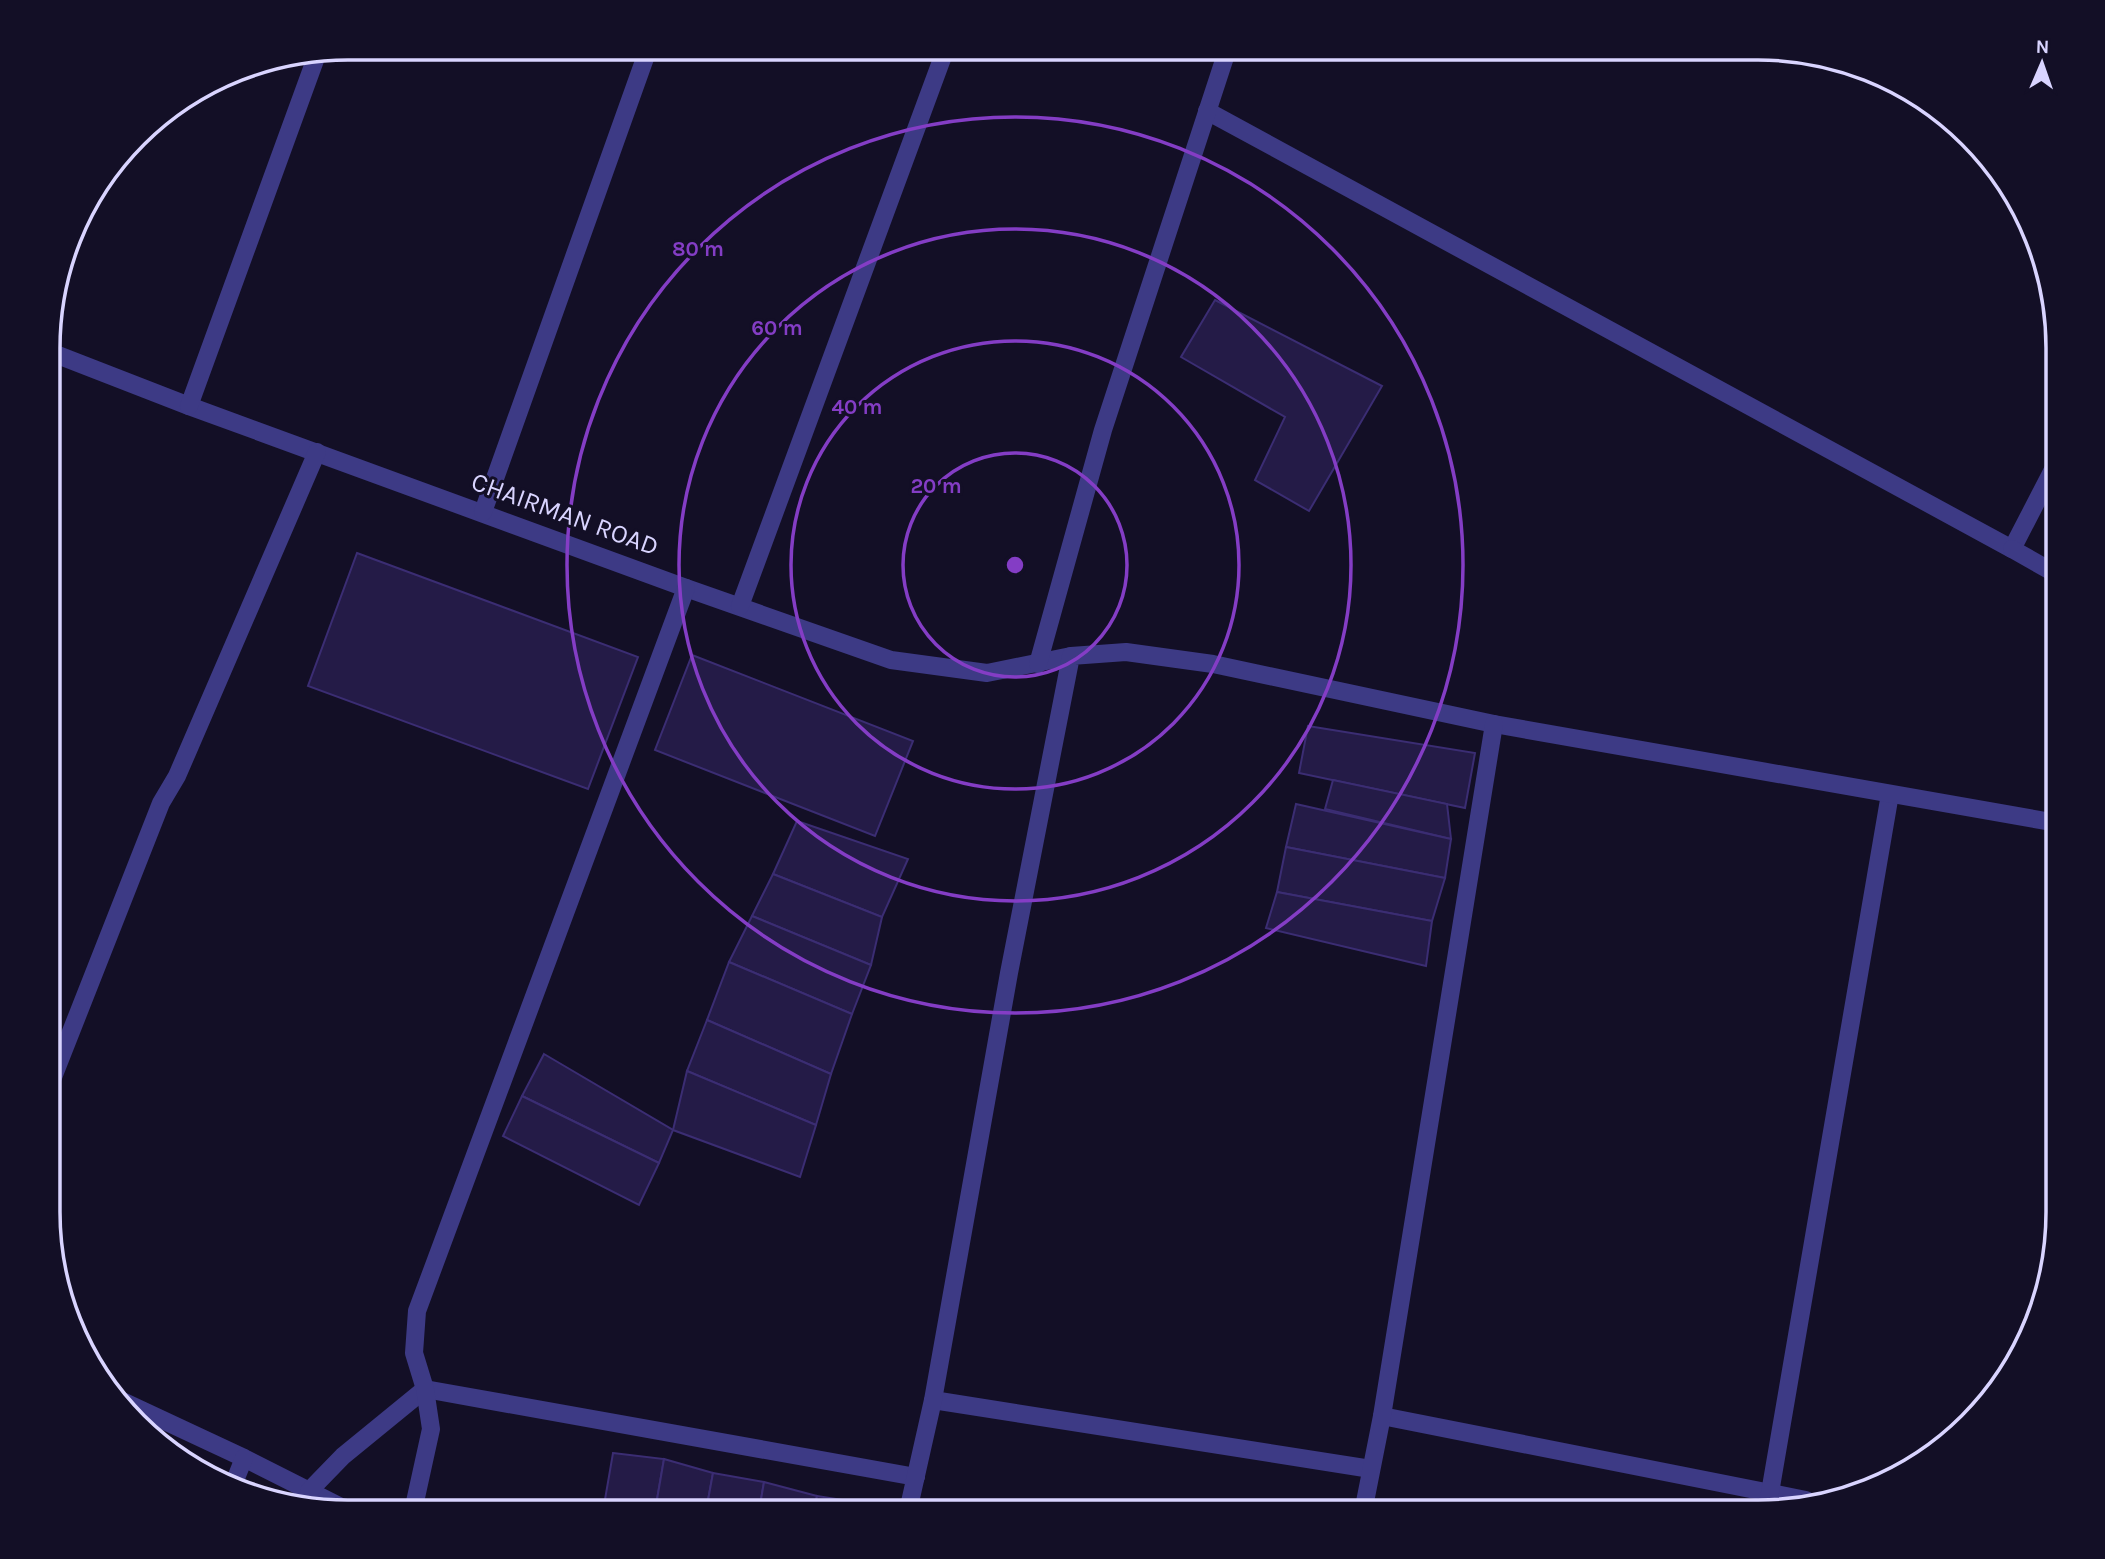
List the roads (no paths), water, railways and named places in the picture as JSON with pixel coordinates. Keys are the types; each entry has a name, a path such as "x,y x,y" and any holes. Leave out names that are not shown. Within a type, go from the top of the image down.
{"street":[{"path":"483,512 644,60"},
{"path":"740,606 941,60"},
{"path":"1038,664 1103,430 1224,60"},
{"path":"189,406 315,62"},
{"path":"1207,111 2046,568"},
{"name":"CHAIRMAN ROAD","path":"60,356 189,406 891,660 987,673 1071,656 1126,652 1213,664 1494,724 2046,821"},
{"path":"60,1060 161,803 177,776 317,452"},
{"path":"2012,550 2046,483"},
{"path":"415,1500 431,1429 425,1389 414,1353 417,1311 686,587"},
{"path":"911,1500 933,1400 1009,973 1071,656"},
{"path":"1365,1500 1382,1416 1494,724"},
{"path":"1768,1499 1889,794"},
{"path":"309,1492 343,1456 425,1389 916,1477"},
{"path":"933,1400 1370,1469"},
{"path":"138,1408 322,1498"},
{"path":"1382,1416 1759,1500"},
{"path":"236,1478 244,1458"}]}
